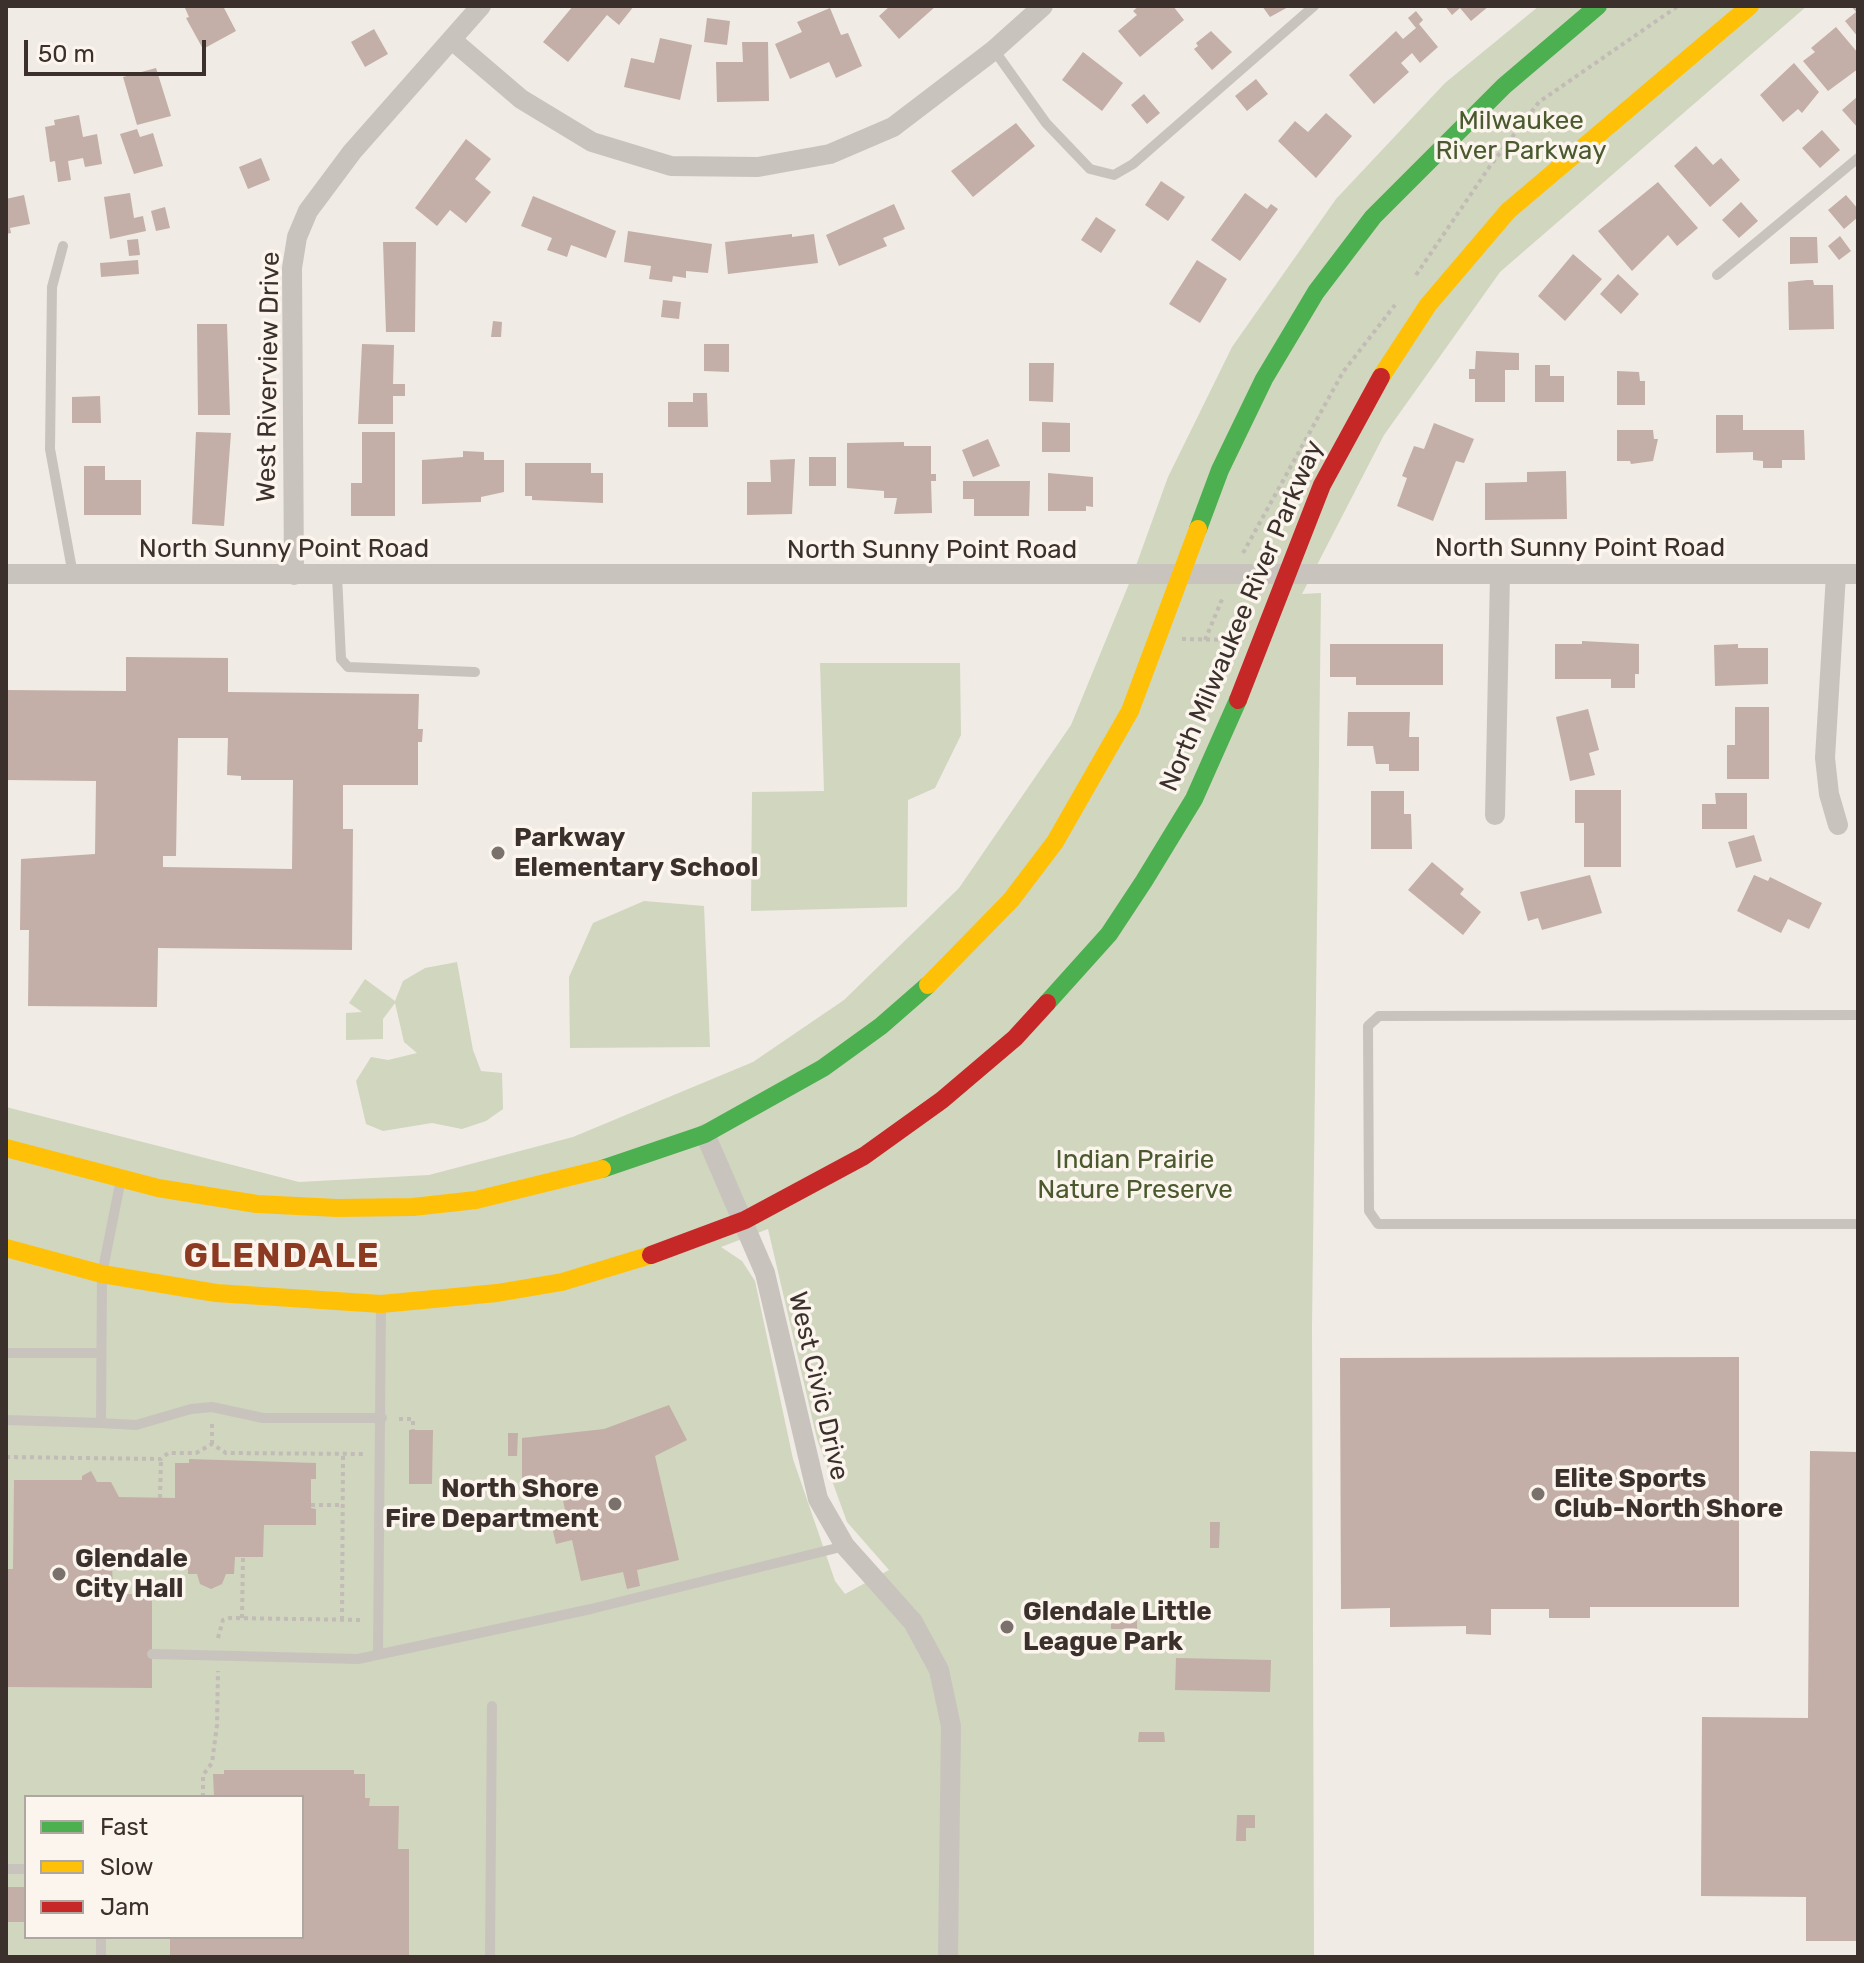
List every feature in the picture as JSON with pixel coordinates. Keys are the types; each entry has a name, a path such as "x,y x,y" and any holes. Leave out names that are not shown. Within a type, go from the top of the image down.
{"street":[{"name":"West Riverview Drive","path":"294,575 292,268 297,237 308,211 352,152 481,6"},
{"path":"452,40 521,99 592,142 671,166 758,167 830,154 893,127 994,50 1043,6"},
{"path":"6,1148 158,1188 257,1204 337,1208 413,1207 476,1200 612,1167 705,1134 823,1068 881,1026 952,964 1011,900 1055,842 1130,711 1226,457 1264,379 1316,292 1373,217 1425,163 1504,86 1598,6"},
{"name":"North Milwaukee River Parkway","path":"6,1248 102,1274 216,1293 381,1304 497,1293 562,1282 641,1259 745,1220 864,1156 942,1100 1015,1038 1072,978 1118,921 1194,799 1226,731 1284,575 1322,485 1366,400 1428,305 1508,211 1750,6"},
{"name":"North Sunny Point Road","path":"6,574 1858,574"},
{"path":"1495,815 1500,574"},
{"path":"1836,574 1825,758 1829,794 1838,825"},
{"name":"West Civic Drive","path":"705,1134 745,1220 765,1273 818,1499 845,1546 913,1622 939,1670 951,1726 948,1957"}],"lane":[{"path":"994,50 1057,135 1090,169 1114,175 1133,164 1314,6"},
{"path":"1717,275 1858,158"},
{"path":"63,246 52,287 50,449 73,575"},
{"path":"337,575 341,659 348,667 475,672"},
{"path":"1858,1015 1379,1016 1368,1026 1369,1211 1378,1224 1858,1224"},
{"path":"101,1423 102,1274 121,1177"},
{"path":"378,1655 381,1304"},
{"path":"6,1353 100,1353"},
{"path":"6,1420 136,1425 191,1409 212,1407 263,1418 382,1418"},
{"path":"152,1654 358,1659 591,1609 845,1546"},
{"path":"490,1957 492,1706"}],"path":[{"path":"1205,640 1232,575"},
{"path":"1171,639 1240,641"},
{"path":"396,1431 396,1419 413,1419 413,1430"},
{"path":"6,1457 161,1459 168,1453 196,1453 212,1444 226,1453 364,1454"},
{"path":"342,1620 343,1454"},
{"path":"160,1498 161,1459"},
{"path":"311,1505 342,1505"},
{"path":"242,1618 243,1557"},
{"path":"203,1795 203,1775 212,1763 214,1737"}],"green space":[{"path":"1539,6 1807,6 1500,272 1384,435 1302,594 1321,593 1312,1325 1314,1957 6,1957 6,1107 299,1182 429,1175 573,1137 753,1062 844,1000 959,888 1071,725 1133,574 1168,477 1232,347 1336,199 1445,83","holes":["768,1229 817,1439 847,1522 889,1570 845,1594 835,1581 793,1459 755,1281 742,1261 721,1247"]},
{"path":"820,663 960,663 961,735 935,788 908,800 907,907 751,911 752,792 824,791"},
{"path":"644,901 704,906 710,1047 570,1048 569,977 593,923"},
{"path":"457,962 473,1050 481,1071 502,1073 503,1109 486,1121 462,1129 432,1123 383,1131 366,1124 356,1081 371,1057 388,1060 417,1053 404,1042 395,1003 383,1019 383,1039 346,1040 346,1013 362,1012 349,1003 365,979 395,1001 403,981 425,968"}],"building":[{"path":"223,6 236,31 203,49 186,18 189,17 185,8"},
{"path":"573,6 634,6 619,25 607,15 568,62 543,42"},
{"path":"890,6 936,6 899,39 879,16"},
{"path":"1139,6 1173,6 1184,20 1140,57 1118,31 1137,15 1133,11"},
{"path":"1262,6 1290,6 1270,17"},
{"path":"1445,6 1489,6 1471,21 1460,8 1452,15"},
{"path":"1851,6 1858,6 1858,37 1845,21 1856,12"},
{"path":"830,8 841,35 848,33 862,66 836,78 829,62 790,79 775,44 802,32 797,22"},
{"path":"1416,11 1423,20 1419,24 1438,47 1420,63 1412,53 1401,63 1409,72 1374,104 1349,75 1396,31 1403,39 1416,28 1408,18"},
{"path":"707,18 730,21 727,45 704,42"},
{"path":"1836,27 1858,53 1858,69 1828,91 1803,61 1815,52 1811,48"},
{"path":"374,29 388,54 365,67 351,42"},
{"path":"1211,31 1232,52 1212,70 1194,49 1198,46 1196,43"},
{"path":"660,38 692,45 680,100 624,87 631,58 654,63"},
{"path":"742,42 768,42 769,101 717,102 716,62 743,62"},
{"path":"1083,52 1123,83 1102,111 1062,80"},
{"path":"1794,63 1819,92 1802,113 1798,109 1783,122 1760,95"},
{"path":"156,68 171,116 137,125 123,77"},
{"path":"1256,79 1268,94 1247,111 1235,96"},
{"path":"1144,94 1160,113 1147,124 1131,105"},
{"path":"1858,96 1858,128 1842,110"},
{"path":"1326,113 1352,136 1316,178 1278,141 1295,121 1308,132"},
{"path":"79,115 83,137 97,134 102,164 85,167 83,158 68,161 71,180 58,182 55,161 50,162 45,127 55,125 54,120"},
{"path":"1016,123 1035,146 973,197 951,171"},
{"path":"137,129 140,137 153,133 163,166 134,174 120,134"},
{"path":"1822,130 1840,150 1820,168 1802,148"},
{"path":"466,139 491,159 475,179 491,192 466,223 450,210 437,226 415,208"},
{"path":"1696,146 1713,165 1721,158 1740,180 1710,207 1674,166"},
{"path":"261,158 270,180 248,189 239,167"},
{"path":"1161,181 1185,197 1168,221 1145,205"},
{"path":"1658,182 1698,228 1677,246 1668,235 1632,271 1598,231"},
{"path":"130,193 134,218 143,216 146,231 110,239 104,197"},
{"path":"1245,193 1267,209 1271,204 1278,209 1240,261 1211,240"},
{"path":"24,195 30,224 10,228 11,233 6,234 6,199"},
{"path":"1846,195 1858,209 1858,217 1844,229 1828,210"},
{"path":"533,196 616,231 606,258 571,245 567,257 547,250 552,238 521,226"},
{"path":"1741,202 1758,221 1739,238 1722,220"},
{"path":"894,204 905,229 883,238 887,246 839,266 826,235"},
{"path":"165,207 170,228 156,231 151,211"},
{"path":"1096,217 1116,230 1101,253 1081,240"},
{"path":"628,231 712,244 708,273 686,271 686,278 673,276 672,282 649,279 651,266 624,262"},
{"path":"792,234 792,237 814,234 818,263 728,274 725,242"},
{"path":"1840,236 1851,251 1839,260 1828,246"},
{"path":"1790,237 1817,237 1818,263 1790,264"},
{"path":"138,239 140,255 129,256 127,240"},
{"path":"383,242 416,242 415,332 386,332"},
{"path":"1573,254 1602,279 1565,321 1538,296"},
{"path":"138,260 139,274 101,277 100,263"},
{"path":"1197,260 1227,279 1200,323 1169,304"},
{"path":"1618,274 1639,294 1621,314 1600,294"},
{"path":"1813,280 1814,285 1833,285 1834,329 1789,330 1788,282"},
{"path":"663,300 681,302 679,319 661,317"},
{"path":"493,321 502,322 501,337 491,337"},
{"path":"197,324 227,324 230,415 198,415"},
{"path":"362,344 394,345 393,384 405,384 405,396 393,396 393,424 358,424"},
{"path":"704,344 729,344 729,372 704,371"},
{"path":"1476,351 1519,353 1519,370 1505,370 1505,402 1475,402 1475,379 1469,379 1469,369 1475,369"},
{"path":"1029,363 1054,363 1053,402 1029,401"},
{"path":"1535,365 1550,365 1550,376 1564,376 1564,402 1535,402"},
{"path":"1617,371 1639,372 1640,381 1645,381 1645,405 1617,405"},
{"path":"693,393 707,393 708,427 668,427 668,402 693,402"},
{"path":"100,396 101,423 72,423 72,397"},
{"path":"1716,415 1743,415 1743,430 1804,430 1805,460 1782,460 1782,468 1763,468 1763,461 1753,460 1753,452 1716,453"},
{"path":"1042,422 1070,423 1070,452 1042,452"},
{"path":"1434,423 1474,439 1464,463 1456,461 1433,521 1397,506 1407,478 1402,476 1414,446 1424,449"},
{"path":"1617,430 1653,430 1654,439 1658,439 1653,461 1631,464 1630,461 1617,461"},
{"path":"196,432 231,433 224,526 192,524"},
{"path":"362,432 395,432 395,516 351,516 351,483 362,483"},
{"path":"988,439 1000,466 973,477 962,450"},
{"path":"904,442 904,446 931,446 931,474 936,474 936,481 931,481 932,513 894,514 897,498 884,498 884,491 847,488 847,443"},
{"path":"463,451 484,452 484,460 504,460 504,492 481,497 481,502 422,504 422,460 463,457"},
{"path":"809,457 836,457 836,486 809,486"},
{"path":"795,459 792,514 747,515 747,482 771,482 770,460"},
{"path":"525,463 591,463 591,473 603,473 603,503 532,500 532,496 525,496"},
{"path":"84,466 105,466 105,480 141,480 141,515 84,515"},
{"path":"1566,471 1567,519 1485,520 1485,483 1527,482 1527,472"},
{"path":"1048,473 1093,477 1093,507 1086,506 1086,511 1048,511"},
{"path":"963,481 1030,481 1029,516 974,516 974,499 963,499"},
{"path":"1582,641 1639,644 1639,674 1635,674 1635,688 1611,688 1611,679 1555,679 1555,644 1582,644"},
{"path":"1330,644 1443,644 1443,685 1356,685 1356,677 1330,677"},
{"path":"1738,644 1738,648 1768,648 1768,684 1715,686 1714,645"},
{"path":"126,657 228,658 228,692 419,694 418,729 423,729 422,742 418,742 418,785 343,785 343,829 353,829 352,950 158,948 157,1007 28,1006 29,930 20,930 21,859 95,854 96,781 6,780 6,690 126,691","holes":["178,738 228,738 227,775 241,776 241,780 293,780 292,869 163,867 163,856 176,856"]},
{"path":"1735,707 1769,707 1769,779 1727,779 1727,745 1735,745"},
{"path":"1588,709 1599,750 1589,753 1595,775 1570,781 1556,717"},
{"path":"1348,712 1410,712 1409,737 1419,737 1419,771 1389,771 1389,764 1376,764 1373,746 1347,746"},
{"path":"1575,790 1621,790 1621,867 1584,867 1584,823 1575,823"},
{"path":"1371,791 1404,791 1404,814 1411,814 1412,849 1371,849"},
{"path":"1715,793 1747,793 1747,829 1702,829 1702,804 1716,804"},
{"path":"1754,835 1762,861 1736,868 1728,842"},
{"path":"1432,862 1464,889 1460,894 1481,912 1463,935 1408,890"},
{"path":"1590,875 1602,913 1542,930 1538,918 1528,921 1520,892"},
{"path":"1754,875 1768,881 1770,877 1822,903 1809,929 1788,919 1781,933 1737,911"},
{"path":"1739,1357 1739,1607 1590,1607 1590,1618 1549,1618 1549,1609 1491,1609 1491,1635 1466,1634 1466,1626 1390,1627 1390,1608 1341,1609 1340,1358"},
{"name":"North Shore Fire Department","path":"669,1405 687,1440 655,1456 679,1560 637,1570 640,1586 627,1589 623,1572 581,1581 572,1540 556,1544 552,1527 568,1523 559,1483 549,1485 547,1478 522,1478 522,1438 604,1429"},
{"path":"409,1430 433,1430 432,1484 409,1484"},
{"path":"508,1433 518,1433 517,1456 508,1456"},
{"path":"1810,1451 1858,1452 1858,1941 1806,1941 1806,1897 1701,1896 1702,1717 1808,1718"},
{"name":"Glendale City Hall","path":"189,1459 316,1463 316,1479 311,1479 311,1508 316,1509 316,1525 264,1525 263,1557 235,1557 234,1574 226,1574 222,1584 211,1589 200,1584 197,1574 188,1574 188,1558 112,1561 113,1594 152,1594 152,1688 6,1687 6,1569 13,1569 14,1480 82,1480 82,1476 91,1471 97,1482 111,1482 119,1497 175,1498 175,1463 189,1463"},
{"path":"1210,1522 1220,1522 1219,1548 1210,1548"},
{"path":"1111,1620 1137,1620 1137,1629 1111,1629"},
{"path":"1176,1658 1271,1660 1270,1692 1175,1690"},
{"path":"1139,1732 1164,1732 1165,1742 1138,1742"},
{"path":"224,1770 354,1770 354,1774 365,1774 365,1798 370,1798 369,1806 399,1806 398,1849 409,1849 409,1957 170,1957 170,1939 304,1939 304,1795 214,1795 213,1774 224,1774"},
{"path":"1237,1815 1255,1815 1255,1828 1246,1828 1246,1841 1236,1841"},
{"path":"6,1887 24,1887 24,1922 6,1922"}],"traffic: fast":[{"path":"1198,529 1220,470 1264,379 1316,292 1373,217 1504,86 1598,6"},
{"path":"1047,1003 1109,934 1144,881 1194,799 1238,700"},
{"path":"602,1169 705,1134 823,1068 881,1026 928,985"}],"traffic: slow":[{"path":"1381,377 1428,305 1508,211 1750,6"},
{"path":"928,985 1011,900 1055,842 1130,711 1198,529"},
{"path":"6,1148 158,1188 257,1204 337,1208 413,1207 476,1200 602,1169"},
{"path":"6,1248 102,1274 216,1293 381,1304 497,1293 562,1282 651,1255"}],"traffic: jam":[{"path":"1238,700 1322,485 1381,377"},
{"path":"651,1255 745,1220 864,1156 942,1100 1015,1038 1047,1003"}],"place":[{"name":"Parkway Elementary School","path":"498,853"},
{"name":"Elite Sports Club-North Shore","path":"1538,1494"},
{"name":"North Shore Fire Department","path":"615,1504"},
{"name":"Glendale City Hall","path":"59,1574"},
{"name":"Glendale Little League Park","path":"1007,1627"}],"district":[{"name":"GLENDALE","path":"282,1257"}],"park label":[{"name":"Milwaukee River Parkway","path":"1521,136"},
{"name":"Indian Prairie Nature Preserve","path":"1135,1175"}]}
